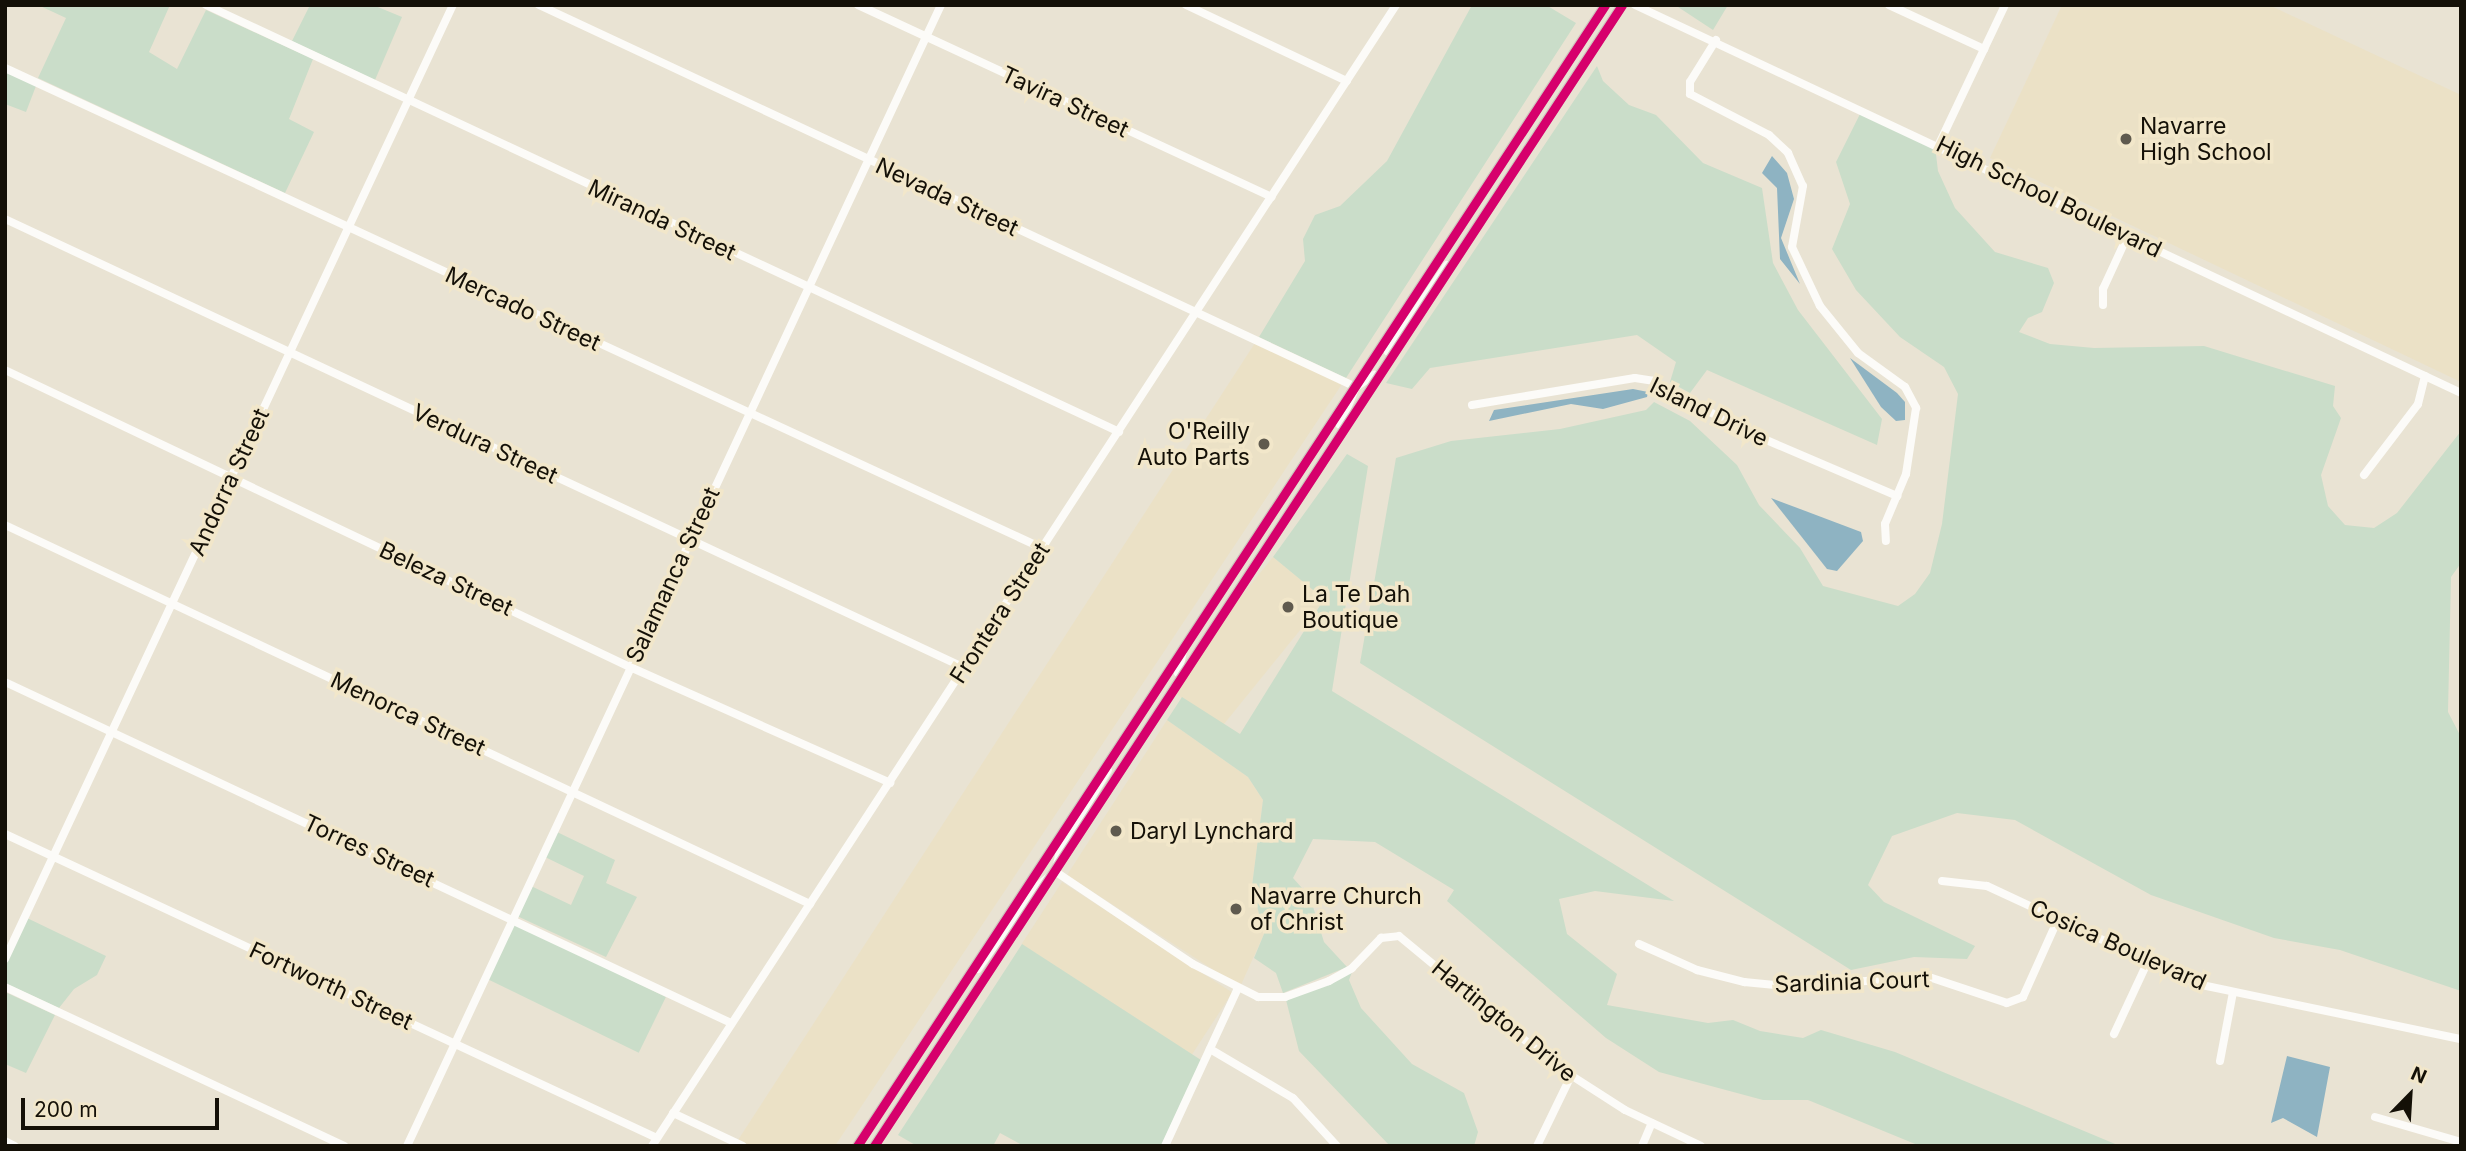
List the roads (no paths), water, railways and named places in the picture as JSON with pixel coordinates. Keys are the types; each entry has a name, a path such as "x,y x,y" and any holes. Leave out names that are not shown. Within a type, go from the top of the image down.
{"highway":[{"path":"857,1146 1605,5"},
{"path":"874,1146 1622,5"}],"street":[{"name":"Miranda Street","path":"206,5 1119,432"},
{"name":"Andorra Street","path":"5,959 453,5"},
{"name":"Nevada Street","path":"539,5 1356,387"},
{"name":"Tavira Street","path":"858,5 1272,197"},
{"name":"Salamanca Street","path":"407,1146 941,5"},
{"path":"1186,5 1347,81"},
{"name":"Frontera Street","path":"655,1142 1396,5"},
{"name":"High School Boulevard","path":"1635,5 1939,144 2461,393"},
{"path":"1889,5 1984,49"},
{"path":"1939,144 2005,5"},
{"path":"1716,40 1690,82 1690,94 1769,135 1787,153 1803,186 1792,247 1820,306 1858,352 1905,387 1916,408 1912,450 1885,524 1886,541"},
{"name":"Mercado Street","path":"5,68 1042,548"},
{"name":"Verdura Street","path":"5,219 965,668"},
{"path":"2103,305 2103,289 2127,235"},
{"path":"1289,516 1346,417 1356,387 1370,381 1441,271 1463,249"},
{"name":"Beleza Street","path":"5,370 630,667 890,783"},
{"path":"2364,475 2418,404 2425,376"},
{"name":"Island Drive","path":"1472,405 1635,378 1653,381 1774,445 1897,496"},
{"name":"Menorca Street","path":"5,524 810,904"},
{"path":"1123,769 1184,664 1184,651"},
{"name":"Torres Street","path":"5,682 731,1023"},
{"path":"964,986 1034,889 1056,872 1060,849 1113,758"},
{"name":"Fortworth Street","path":"5,834 454,1044 655,1142"},
{"path":"1056,872 1237,990 1165,1146"},
{"name":"Cosica Boulevard","path":"1942,881 1987,886 2197,984 2461,1040"},
{"name":"Sardinia Court","path":"1639,944 1697,970 1744,982 1794,987 1926,976 2007,1003 2023,997 2059,919"},
{"name":"Hartington Drive","path":"1237,990 1268,998 1298,993 1341,975 1381,937 1399,936 1529,1047 1571,1076 1652,1123 1701,1146"},
{"path":"2114,1034 2148,961"},
{"path":"5,987 345,1146"},
{"path":"2220,1061 2233,992"},
{"path":"1210,1049 1293,1098 1337,1146"},
{"path":"1537,1146 1571,1076"},
{"path":"673,1113 743,1146"},
{"path":"2375,1117 2461,1142"},
{"path":"1642,1146 1652,1123"},
{"path":"5,1141 15,1146"}],"water":[{"path":"1772,156 1787,173 1794,199 1781,238 1800,284 1780,259 1777,188 1762,173"},
{"path":"1850,358 1905,402 1905,420 1896,421 1881,407"},
{"path":"1633,389 1648,392 1647,397 1603,409 1571,404 1489,421 1494,410"},
{"path":"1771,498 1861,532 1863,541 1837,571 1827,569"},
{"path":"2287,1056 2330,1067 2317,1137 2283,1118 2271,1123"}],"place":[{"name":"Navarre High School","path":"2126,139"},
{"name":"O'Reilly Auto Parts","path":"1264,444"},
{"name":"La Te Dah Boutique","path":"1288,607"},
{"name":"Daryl Lynchard","path":"1116,831"},
{"name":"Navarre Church of Christ","path":"1236,909"}]}
